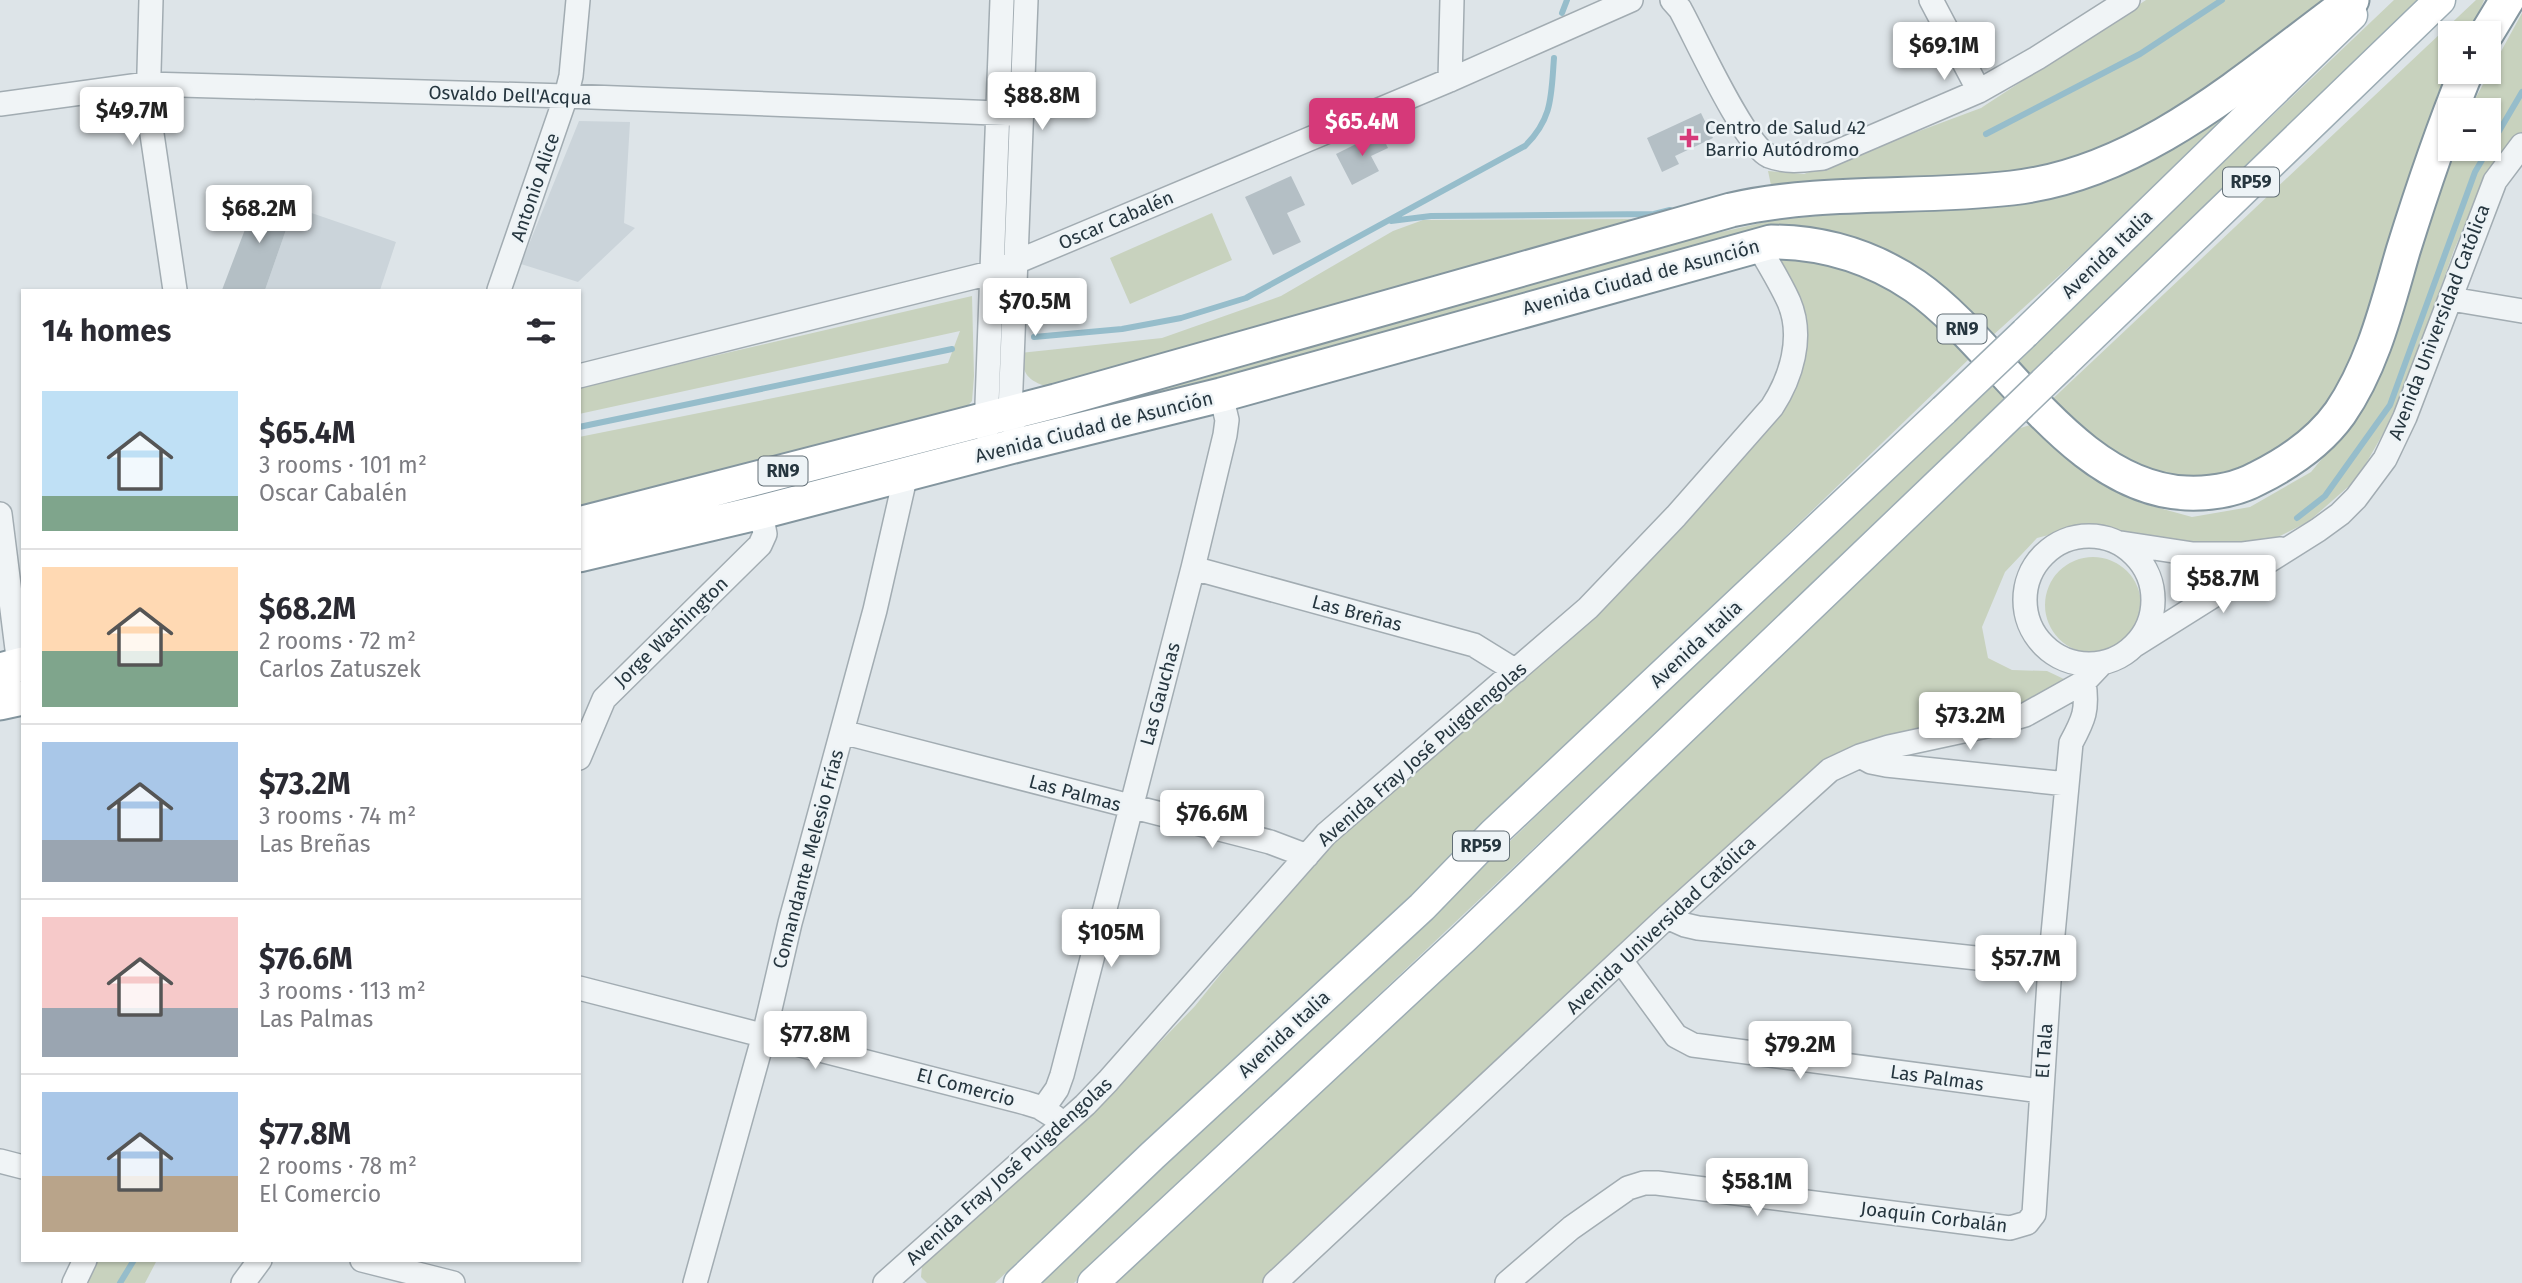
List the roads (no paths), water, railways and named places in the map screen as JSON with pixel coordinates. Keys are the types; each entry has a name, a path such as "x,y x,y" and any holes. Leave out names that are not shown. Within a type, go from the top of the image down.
{"highway":[{"name":"Avenida Ciudad de Asunción","path":"581,523 998,415 1750,205 1805,199 2014,188 2072,174 2113,161 2158,138 2205,108 2351,0"},
{"path":"2494,21 2507,0"},
{"name":"Avenida Ciudad de Asunción","path":"581,555 761,512 1221,395 1757,244 1799,242 1838,250 1874,264 1914,286 1940,307 2052,422 2102,463 2134,482 2157,489 2202,493 2228,490 2262,476 2300,452 2339,414 2352,392 2379,331 2430,165 2461,84"},
{"path":"0,703 21,698"}],"main road":[{"name":"Avenida Italia","path":"1019,1283 1422,906 1493,834 2025,333 2368,0"},
{"name":"RP59","path":"1093,1283 1464,939 2440,0"}],"street":[{"path":"151,0 148,107 175,289"},
{"name":"Antonio Alice","path":"499,289 566,96 571,76 578,0"},
{"path":"1002,0 990,273 998,415 1018,445"},
{"path":"984,454 998,415 1015,262 1026,0"},
{"path":"1450,80 1452,0"},
{"name":"Oscar Cabalén","path":"581,375 990,273 1450,80 1632,0"},
{"path":"1672,0 1680,9 1747,134 1766,155 1796,161 1823,158 1979,91 2127,0"},
{"path":"1931,0 1979,91"},
{"name":"Osvaldo Dell'Acqua","path":"0,104 147,84 566,96 1021,114"},
{"name":"Avenida Universidad Católica","path":"2288,548 2219,555 2193,554 2119,542 2101,536 2063,540 2047,550 2034,564 2026,582 2024,600 2027,619 2035,636 2048,650 2064,660 2083,664 2102,663 2120,656 2135,645 2288,548 2340,514 2356,498 2385,458 2405,417 2495,181 2522,145"},
{"name":"Avenida Fray José Puigdengolas","path":"894,1280 1108,1082 1326,834 1588,608 1676,516 1772,407 1782,391 1794,351 1795,329 1790,304 1757,244"},
{"path":"2451,299 2522,311"},
{"name":"Las Gauchas","path":"1043,1110 1057,1089 1062,1075 1193,568 1225,435 1227,420 1221,395"},
{"name":"Comandante Melesio Frías","path":"695,1283 764,1035 790,923 874,610 906,474"},
{"name":"Jorge Washington","path":"581,753 604,699 760,545 765,534 761,512"},
{"path":"0,514 14,666"},
{"path":"2119,542 2133,552 2151,580 2152,614 2146,630 2135,645"},
{"name":"Las Breñas","path":"1193,568 1474,645 1516,671"},
{"name":"Avenida Universidad Católica","path":"1275,1283 1622,962 1667,917 1830,770 1860,756 2025,715 2084,682 2102,663"},
{"name":"El Tala","path":"2019,1227 2027,1223 2034,1214 2050,966 2067,784 2071,743 2084,720 2087,703 2084,682"},
{"name":"Las Palmas","path":"842,732 1270,842 1307,856"},
{"path":"1860,756 1886,765 2067,784"},
{"path":"1667,917 1698,928 2050,966"},
{"name":"Las Palmas","path":"1622,962 1676,1036 1693,1045 2041,1091"},
{"name":"El Comercio","path":"581,989 1026,1103 1064,1124"},
{"path":"0,1161 21,1166"},
{"name":"Joaquín Corbalán","path":"1507,1283 1571,1228 1628,1188 1644,1183 2019,1227"},
{"path":"74,1283 84,1262"},
{"path":"243,1283 259,1262"},
{"path":"370,1262 453,1283"}],"waterway":[{"path":"1562,13 1567,0"},
{"path":"1986,134 2140,54 2222,0"},
{"path":"1034,337 1122,329 1181,318 1246,298 1525,146 1546,116 1554,58"},
{"path":"2297,518 2325,496 2390,405 2475,172 2522,92"},
{"path":"1391,221 1431,216 1654,214 1670,210"},
{"path":"581,427 952,349"},
{"path":"120,1283 133,1262"}],"place":[{"name":"Centro de Salud 42 Barrio Autódromo","path":"1689,138"}]}
